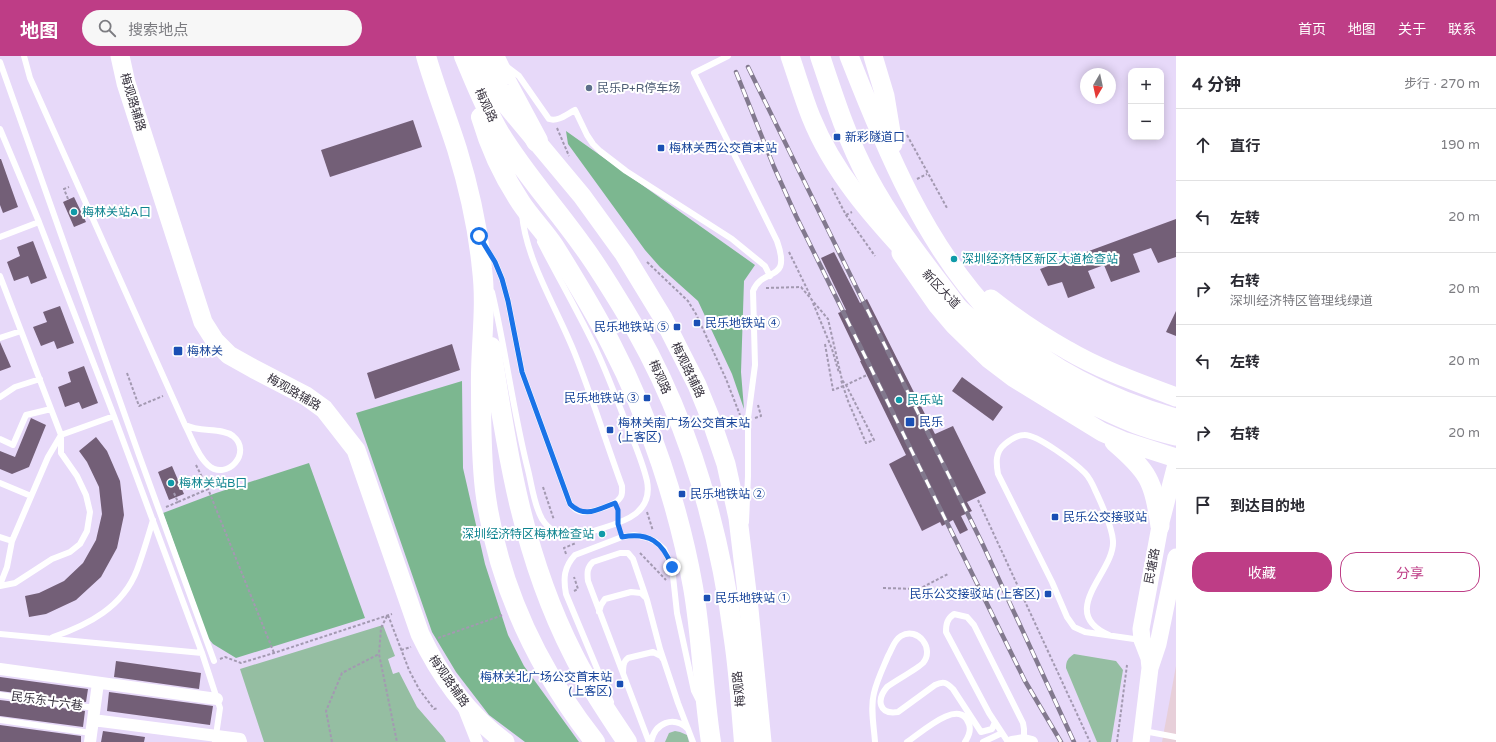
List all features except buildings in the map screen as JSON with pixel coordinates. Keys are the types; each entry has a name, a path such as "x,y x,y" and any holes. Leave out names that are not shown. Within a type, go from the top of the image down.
{"highway":[{"path":"426,56 457,149 479,236 483,271 488,290 509,460 518,502 534,559 545,590 572,653 585,678 628,742"},
{"path":"464,56 486,134 496,161 521,203 553,245 602,327 627,377 652,440 676,517 693,588 710,733"},
{"name":"梅观路","path":"464,56 485,106 500,133 516,157 583,246 623,308 654,363 675,411 705,501 721,568 734,641 744,742"},
{"path":"820,56 854,147 867,177 894,221 955,304"},
{"path":"486,57 537,141"},
{"path":"488,290 480,385 482,458 490,520 498,554 518,614 542,663 575,716 595,742"}],"main road":[{"name":"梅观路辅路","path":"120,56 126,83 204,322 215,341 229,355 306,396 324,408 356,450 420,634 432,659 476,719 505,742"},
{"name":"新区大道","path":"849,56 878,128 922,217 948,261 995,318 1019,339 1047,360 1114,396 1147,419 1176,436"},
{"path":"873,56 885,96 897,169"},
{"name":"新区大道","path":"789,62 811,117 826,147 861,201 886,232 978,326 1034,371 1084,400 1112,414 1147,419 1176,418"},
{"name":"梅观路辅路","path":"537,141 582,196 624,254 663,318 697,385 710,417 726,464 742,549 762,742"},
{"path":"886,232 938,306 954,325 972,343 1014,378 1102,432 1123,442 1176,458"},
{"path":"948,261 975,287 1001,307 1067,351 1110,371 1176,397"},
{"path":"1102,432 1127,453 1145,472 1151,482 1156,499 1160,526"},
{"name":"民塘路","path":"1150,642 1141,633 1142,621 1160,526 1176,464"},
{"name":"民塘路","path":"1141,736 1150,668 1150,642 1176,557"}],"street":[{"path":"0,669 217,699"},
{"path":"91,737 98,683"},
{"path":"460,699 477,742"},
{"path":"93,720 216,739 240,739 241,742"},
{"path":"1012,742 1028,741"}],"lane":[{"path":"24,56 26,66 34,86 185,425 198,452 208,466 214,469 226,470 237,463 240,451 239,444 231,435 225,432 192,429 185,425"},
{"path":"728,56 694,74 777,241 781,257 780,266 777,272 762,279 756,285 754,291 755,365 748,418 748,502 746,528 742,549"},
{"path":"486,57 520,76 549,119 558,119 575,110 587,135 600,152 626,171 732,239 765,266 770,276"},
{"path":"0,62 159,511 214,661"},
{"path":"0,129 114,416 202,653 220,708 216,739"},
{"path":"479,236 495,262 502,279 508,301 522,372 570,504 576,510 590,512 615,503 620,499 622,494 622,486 575,353 534,262 523,224 521,203"},
{"path":"521,203 535,231"},
{"path":"0,237 38,222"},
{"path":"488,290 502,334 521,442 538,509 544,521 555,531 563,534 578,535 618,524 630,518 642,508 647,489 647,481 634,441 593,342 538,238"},
{"path":"0,276 2,290 21,331 61,435 61,453 77,476 86,495 90,512 87,531 80,544 70,552 52,559 15,583 0,585 7,567 12,541 48,457 61,435 114,416"},
{"path":"0,338 21,331"},
{"path":"0,397 15,387 40,379"},
{"path":"0,439 13,445 26,415 51,409"},
{"path":"1109,635 1101,631 1091,622 1088,611 1089,596 1105,567 1113,542 1110,527 1092,484 1085,474 1050,446 1034,437 1025,435 1016,437 1002,446 998,452 996,462 998,474 1052,582 1067,617 1074,627 1084,632 1150,642"},
{"path":"0,483 31,496"},
{"path":"49,638 82,626 106,611 116,602 128,588 137,571 153,520"},
{"path":"614,709 566,594 564,577 565,568 575,555 622,537 634,535 656,542 664,549 672,567 678,613 694,691 710,733"},
{"path":"0,537 12,541"},
{"path":"650,742 599,612 587,575 590,565 593,562 620,552 628,553 633,559 681,713 693,742"},
{"path":"599,612 600,605 605,599 631,592 641,593 647,600"},
{"path":"1008,742 995,722 946,632 948,618 954,614 967,617 974,625 1023,724 1028,741"},
{"path":"0,634 202,653"},
{"path":"875,742 872,707 878,680 895,641 902,635 908,634 914,634 920,637 926,644 927,653 923,663 882,692 880,699 881,706 884,710 891,713 898,712 941,682 947,683 953,689 981,732 992,729 995,722"},
{"path":"623,675 623,664 625,660 649,652 657,653 661,656 665,664"},
{"name":"民乐东十六巷","path":"0,695 95,708"},
{"path":"908,742 945,716 954,713 962,715 968,720 970,727 969,735 965,742"},
{"path":"617,716 628,742"},
{"path":"0,720 91,737"},
{"path":"650,742 657,728 663,724 677,722 689,730"},
{"path":"983,742 1002,733"},
{"path":"1141,736 1176,737"}],"path":[{"path":"557,128 573,161"},
{"path":"906,133 927,174 947,208"},
{"path":"68,199 64,189 72,186"},
{"path":"832,187 846,215 875,256"},
{"path":"644,259 688,301 696,314 726,379 742,422"},
{"path":"874,440 846,385 833,390 825,344 831,348 848,401 866,443 874,440"},
{"path":"127,373 139,406 164,396"},
{"path":"543,487 555,521"},
{"path":"159,511 208,489 274,653"},
{"path":"174,493 178,502"},
{"path":"978,500 1090,742"},
{"path":"562,541 564,548"},
{"path":"628,553 639,552 669,584"},
{"path":"883,588 919,589 948,574"},
{"path":"214,661 225,657 241,663 392,614"},
{"path":"388,615 409,670 419,690 434,709 438,708"},
{"path":"388,615 381,628 379,654 396,730 397,742"},
{"path":"332,742 326,711 342,673 379,654"},
{"path":"1117,742 1127,665"}],"shaded area":[{"path":"1176,666 1176,742 1162,742"}],"green space":[{"path":"566,131 755,265 744,281 741,372 744,409 732,374 698,301 660,267 645,250 568,144"},
{"path":"462,381 463,468 485,564 508,635 524,666 579,742 525,742 489,715 456,672 432,632 356,413"},
{"path":"309,463 365,618 236,658 213,644 208,638 163,513 216,493"},
{"path":"383,625 395,656 388,659 393,674 399,672 417,707 446,742 264,742 240,669"},
{"path":"1074,654 1116,661 1123,670 1111,742 1097,742 1066,668 1066,663"},
{"path":"675,731 687,735 689,742 665,742 669,733"}],"railway":[{"path":"748,67 983,545 1074,742"},
{"path":"736,72 774,167 796,216 1025,681 1061,742"}],"place":[{"name":"民乐P+R停车场","path":"589,88"},
{"name":"新彩隧道口","path":"837,137"},
{"name":"梅林关西公交首末站","path":"661,148"},
{"name":"梅林关站A口","path":"74,212"},
{"name":"深圳经济特区新区大道检查站","path":"954,259"},
{"name":"民乐地铁站 ④","path":"697,323"},
{"name":"民乐地铁站 ⑤","path":"677,327"},
{"name":"梅林关","path":"178,351"},
{"name":"民乐地铁站 ③","path":"647,398"},
{"name":"民乐站","path":"899,400"},
{"name":"民乐","path":"910,422"},
{"name":"梅林关南广场公交首末站 (上客区)","path":"610,430"},
{"name":"梅林关站B口","path":"171,483"},
{"name":"民乐地铁站 ②","path":"682,494"},
{"name":"民乐公交接驳站","path":"1055,517"},
{"name":"深圳经济特区梅林检查站","path":"602,534"},
{"name":"民乐公交接驳站 (上客区)","path":"1048,594"},
{"name":"民乐地铁站 ①","path":"707,598"},
{"name":"梅林关北广场公交首末站 (上客区)","path":"620,684"}],"route":[{"path":"479,236 495,262 502,279 508,301 522,372 570,504 576,510 590,512 615,503 618,510 618,524 622,537 634,535 641,536 656,542 664,549 672,567"}]}
